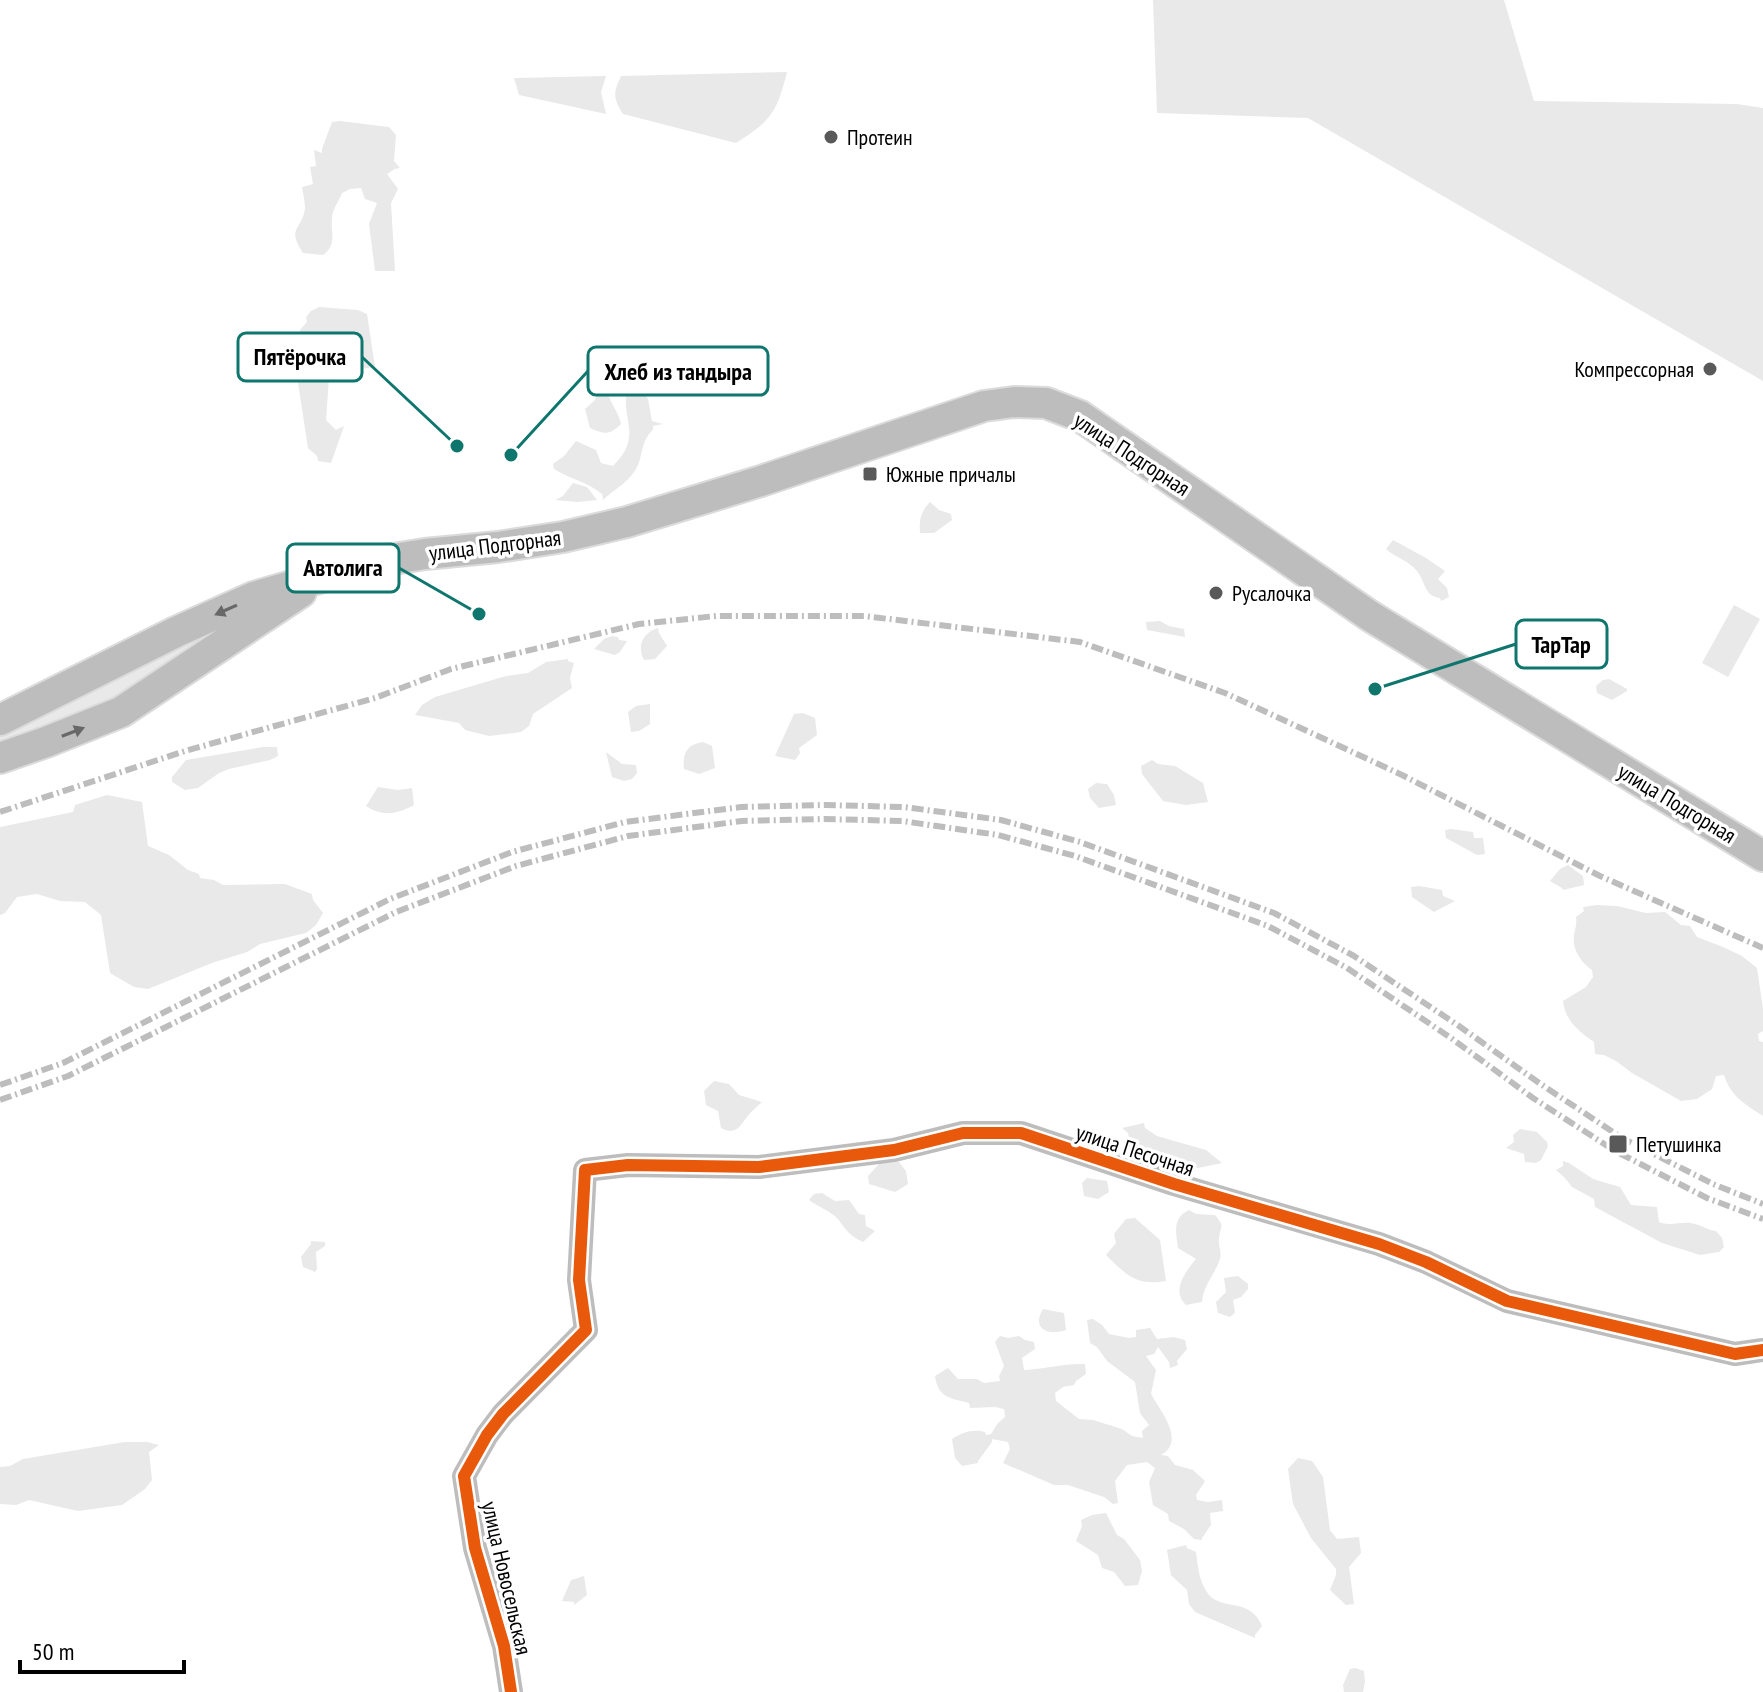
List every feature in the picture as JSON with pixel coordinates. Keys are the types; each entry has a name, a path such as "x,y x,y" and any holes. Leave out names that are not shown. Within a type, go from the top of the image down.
{"main road":[{"name":"улица Подгорная","path":"0,720 176,632 254,597 374,562 563,537 627,522 761,481 984,406 1014,402 1046,403 1080,416 1370,616 1763,856"},
{"name":"улица Подгорная","path":"0,758 121,712 326,576"}],"street":[{"name":"улица Песочная","path":"579,1280 585,1170 628,1165 759,1167 894,1150 963,1133 1021,1133 1174,1184 1379,1244 1426,1262 1507,1301 1735,1354 1763,1350"},
{"name":"улица Новосельская","path":"511,1692 504,1646 475,1548 464,1476 503,1414 586,1330 579,1280"}],"shaded area":[{"path":"1153,0 1504,0 1534,101 1737,104 1763,108 1763,381 1308,118 1157,113"},
{"path":"787,72 771,114 736,143 623,114 615,95 621,76"},
{"path":"606,76 601,92 606,114 519,95 514,78"},
{"path":"332,122 389,127 396,135 394,161 400,168 387,174 398,189 391,203 395,271 375,271 369,224 377,203 365,199 361,188 342,193 332,215 332,242 328,251 323,255 303,253 298,245 295,233 305,208 302,187 313,184 310,167 316,166 314,150 322,153"},
{"path":"319,307 358,310 367,314 375,367 339,372 329,378 326,420 336,430 344,426 331,463 318,461 308,448 297,376 300,330 307,322 306,317"},
{"path":"638,383 648,399 652,421 663,424 653,426 631,476 603,500 597,490 554,469 553,464 576,441 596,450 601,463 613,466 628,444 626,396 629,385"},
{"path":"608,392 621,424 613,431 603,433 590,428 585,409 595,400 597,393"},
{"path":"573,483 587,487 597,500 555,500 563,496"},
{"path":"930,502 939,510 951,514 952,520 934,533 920,533 921,516"},
{"path":"1393,540 1445,571 1438,579 1447,588 1449,597 1441,601 1431,595 1413,567 1386,549"},
{"path":"265,605 102,709 0,743 0,733"},
{"path":"1734,605 1760,619 1728,677 1702,663"},
{"path":"1160,621 1184,629 1185,637 1147,630 1146,622"},
{"path":"658,628 667,646 655,659 644,660 642,641 648,633"},
{"path":"612,636 627,641 620,652 615,655 594,649 604,639"},
{"path":"568,659 574,663 570,678 572,688 533,714 529,726 521,732 489,736 465,730 459,723 415,715 422,705 435,697 506,676 528,673 546,662"},
{"path":"1609,679 1627,691 1612,700 1597,693 1596,686"},
{"path":"650,704 650,724 631,732 628,712 636,706"},
{"path":"803,713 815,718 817,735 799,748 800,753 795,760 775,756 794,714"},
{"path":"703,742 712,746 715,768 699,774 684,769 687,751"},
{"path":"277,747 278,756 219,773 198,788 185,790 172,782 172,777 186,760"},
{"path":"606,752 622,764 636,765 637,773 632,779 624,781 612,777"},
{"path":"1152,760 1175,766 1203,783 1208,802 1186,805 1163,801 1142,774 1141,766"},
{"path":"1096,783 1107,784 1116,805 1099,808 1090,798 1088,789"},
{"path":"378,787 398,790 412,788 414,805 390,813 366,806"},
{"path":"107,795 142,802 148,846 169,855 188,870 199,874 200,878 223,885 285,884 312,894 323,913 316,925 306,933 260,944 247,952 148,989 134,987 110,973 101,915 85,902 60,901 37,894 17,897 0,915 0,827 73,812 75,805"},
{"path":"1445,830 1473,832 1474,838 1483,838 1485,854 1477,855 1446,838"},
{"path":"1568,865 1583,876 1584,885 1563,890 1550,881"},
{"path":"1411,887 1442,890 1443,896 1455,901 1434,912 1412,897"},
{"path":"1597,905 1646,913 1665,912 1681,925 1690,926 1697,937 1742,956 1757,968 1763,1009 1763,1031 1758,1034 1759,1041 1763,1042 1763,1116 1735,1094 1724,1075 1716,1076 1712,1089 1697,1099 1681,1101 1616,1061 1595,1054 1594,1042 1573,1024 1566,1014 1563,1001 1586,987 1593,977 1592,970 1576,951 1574,936 1576,917 1584,911 1583,907"},
{"path":"714,1081 729,1084 739,1095 762,1102 736,1129 721,1128 718,1111 706,1105 704,1091"},
{"path":"1144,1123 1145,1128 1157,1136 1206,1150 1222,1163 1198,1168 1130,1144 1128,1133 1122,1128"},
{"path":"1520,1129 1537,1132 1547,1142 1541,1160 1536,1163 1525,1162 1524,1154 1506,1148 1514,1142 1513,1135"},
{"path":"1563,1161 1593,1179 1620,1187 1631,1205 1657,1207 1659,1222 1690,1223 1716,1231 1724,1247 1719,1252 1700,1255 1662,1243 1595,1207 1594,1199 1572,1187 1556,1170 1563,1166"},
{"path":"899,1162 906,1171 908,1184 895,1192 869,1184 868,1176 880,1163"},
{"path":"1087,1178 1107,1181 1109,1192 1098,1199 1084,1196 1082,1183"},
{"path":"822,1193 835,1201 849,1200 859,1214 865,1215 866,1226 875,1231 863,1242 855,1237 835,1216 809,1200 814,1194"},
{"path":"1189,1210 1196,1214 1215,1215 1222,1227 1220,1259 1202,1302 1186,1305 1180,1288 1196,1259 1178,1248 1176,1231 1180,1217"},
{"path":"1135,1218 1160,1240 1166,1281 1146,1282 1132,1277 1106,1255 1116,1243 1114,1234 1126,1219"},
{"path":"311,1241 325,1242 325,1246 316,1252 315,1272 303,1267 301,1257"},
{"path":"1238,1276 1248,1284 1248,1289 1233,1300 1235,1313 1230,1317 1218,1313 1216,1302 1226,1292 1224,1278"},
{"path":"1043,1309 1064,1313 1066,1330 1053,1332 1043,1329 1039,1322"},
{"path":"1093,1319 1109,1334 1136,1337 1136,1330 1150,1328 1157,1339 1174,1337 1185,1340 1187,1349 1177,1361 1178,1365 1170,1368 1158,1347 1154,1354 1146,1356 1156,1370 1151,1394 1171,1434 1168,1449 1161,1455 1168,1456 1175,1465 1193,1470 1205,1481 1196,1495 1197,1500 1222,1500 1223,1511 1210,1513 1211,1525 1202,1540 1194,1539 1169,1521 1168,1514 1153,1505 1149,1482 1155,1468 1147,1462 1127,1465 1115,1481 1118,1503 1113,1504 1104,1497 1068,1485 1054,1485 1003,1463 1010,1449 1008,1442 992,1439 978,1463 962,1466 955,1458 952,1439 972,1431 991,1434 1005,1417 1004,1409 970,1408 969,1403 942,1393 935,1376 948,1368 958,1379 977,1379 984,1383 1000,1381 1004,1366 995,1342 1000,1336 1019,1336 1034,1342 1035,1349 1022,1358 1024,1370 1085,1364 1086,1374 1074,1385 1063,1387 1055,1393 1056,1401 1079,1419 1093,1420 1143,1438 1142,1431 1149,1425 1140,1413 1135,1382 1107,1361 1090,1343 1087,1320"},
{"path":"125,1442 159,1445 149,1452 152,1480 145,1489 122,1505 78,1511 29,1500 16,1505 0,1504 0,1467 23,1459"},
{"path":"1298,1458 1312,1461 1323,1477 1330,1530 1337,1539 1359,1537 1361,1553 1349,1567 1354,1604 1346,1605 1330,1590 1336,1569 1311,1538 1293,1504 1288,1469"},
{"path":"1106,1513 1117,1535 1124,1539 1140,1560 1142,1571 1138,1585 1125,1586 1114,1572 1102,1568 1098,1555 1076,1541 1081,1520"},
{"path":"1186,1545 1196,1552 1201,1580 1209,1595 1222,1603 1251,1611 1257,1617 1262,1626 1255,1638 1195,1612 1189,1604 1187,1590 1171,1575 1167,1550"},
{"path":"584,1576 587,1595 574,1605 574,1602 562,1601 571,1580"},
{"path":"1350,1669 1364,1671 1363,1692 1344,1692 1343,1685"}],"railway":[{"path":"0,812 185,751 375,698 451,669 639,624 716,616 864,616 1080,642 1225,693 1402,775 1600,876 1763,948"},
{"path":"0,1085 63,1063 390,899 512,852 625,822 741,807 904,807 1001,820 1080,842 1274,913 1354,956 1622,1138 1713,1184 1763,1204"},
{"path":"0,1100 68,1076 396,912 516,866 628,836 742,821 902,821 998,835 1075,856 1268,926 1347,968 1533,1098 1615,1151 1707,1198 1763,1219"}],"cycle path":[{"path":"511,1692 504,1646 475,1548 464,1476 503,1414 586,1330 579,1280 585,1170 628,1165 759,1167 894,1150 963,1133 1021,1133 1174,1184 1379,1244 1426,1262 1507,1301 1735,1354 1763,1350"}],"place":[{"name":"Протеин","path":"831,137"},
{"name":"Компрессорная","path":"1710,369"},
{"name":"Пятёрочка","path":"457,446"},
{"name":"Хлеб из тандыра","path":"511,455"},
{"name":"Южные причалы","path":"870,474"},
{"name":"Русалочка","path":"1216,593"},
{"name":"Автолига","path":"479,614"},
{"name":"ТарТар","path":"1375,689"},
{"name":"Петушинка","path":"1618,1144"}]}
